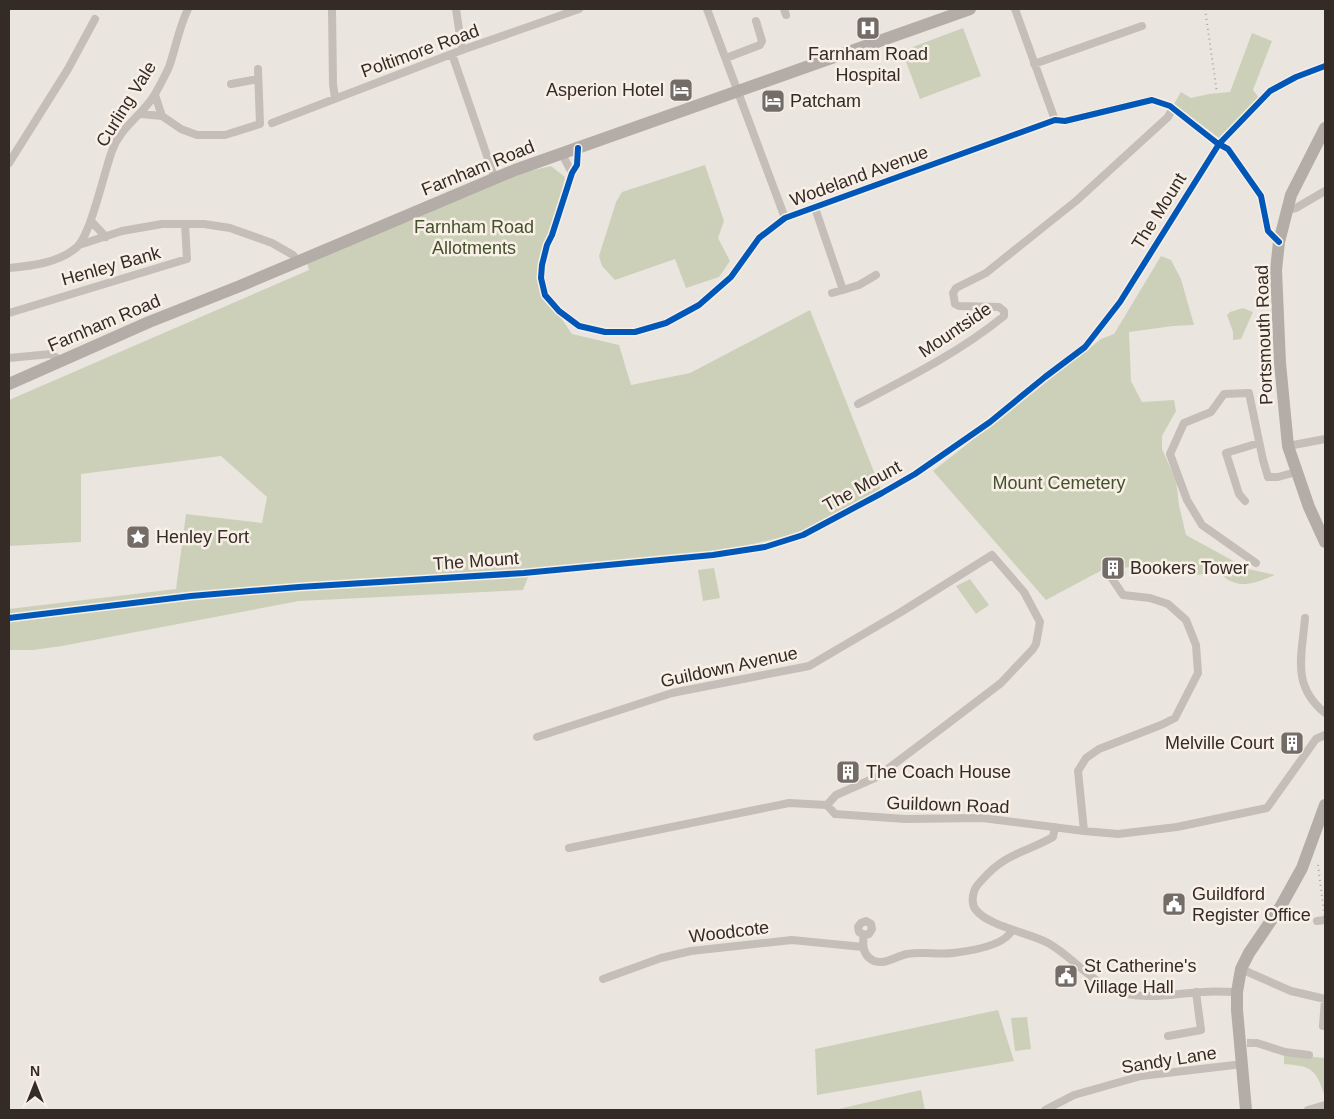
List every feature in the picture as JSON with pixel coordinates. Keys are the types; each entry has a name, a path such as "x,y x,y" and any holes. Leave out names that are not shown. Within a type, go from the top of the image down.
{"main road":[{"name":"Farnham Road","path":"9,384 149,322 494,179 970,9"},
{"name":"Portsmouth Road","path":"1325,128 1297,181 1286,210 1279,242 1276,270 1280,363 1288,446 1309,507 1325,542"},
{"path":"1246,1110 1243,1064 1244,1043 1237,992 1241,969 1302,868 1325,808"}],"street":[{"name":"Curling Vale","path":"79,245 90,221 112,148 126,127 141,114 155,95 169,67 177,36 188,9"},
{"path":"332,9 333,84 335,98"},
{"path":"456,9 462,50"},
{"name":"Poltimore Road","path":"272,123 462,50 579,9"},
{"path":"707,9 785,218"},
{"path":"1015,9 1055,120"},
{"path":"9,163 68,69 95,19"},
{"path":"726,58 760,45 762,41 756,21"},
{"path":"1034,64 1142,26"},
{"path":"452,54 494,179"},
{"name":"The Mount","path":"227,594 524,573 713,555 765,547 803,535 882,494 915,474 990,422 1085,346 1120,302 1219,144 1270,91 1296,77 1325,66"},
{"path":"141,114 162,116 181,129 197,135 225,135 260,124 258,68"},
{"path":"231,84 258,79"},
{"path":"155,95 162,116"},
{"name":"Wodeland Avenue","path":"578,148 577,165 572,173 547,245 541,278 545,295 558,311 580,326 605,332 635,332 666,323 698,304 731,277 759,238 785,218 1055,120 1065,121 1152,100 1173,108 1228,149 1261,196 1268,231 1279,242"},
{"name":"Mountside","path":"858,404 925,369 982,334 1004,316 1004,311 999,307 959,306 955,304 953,293 956,288 986,273 1076,201 1168,117 1173,108"},
{"path":"562,154 572,173"},
{"path":"1286,210 1296,208 1325,192"},
{"path":"815,208 843,290"},
{"path":"90,221 106,237"},
{"path":"9,268 45,263 60,257 79,245 122,231 162,224 230,228 272,243 293,255 298,261"},
{"name":"Henley Bank","path":"9,313 187,259 185,224"},
{"path":"832,293 859,285 876,275"},
{"path":"9,358 51,354 61,361"},
{"path":"1256,563 1202,525 1187,500 1170,454 1184,423 1211,412 1224,394 1249,393 1259,444 1268,476 1278,478 1296,472"},
{"path":"1288,446 1325,439"},
{"path":"1245,501 1238,494 1226,453 1259,444"},
{"name":"Guildown Avenue","path":"537,737 672,693 809,666 901,612 992,555 1024,592 1040,622 1034,649 1001,683 877,777 836,796 827,805"},
{"path":"1084,831 1078,771 1086,758 1099,749 1175,718 1198,673 1196,645 1186,620 1168,604 1150,598 1123,596 1109,574"},
{"path":"1305,618 1300,675 1315,705 1325,713"},
{"name":"Guildown Road","path":"569,848 789,803 827,805 835,814 905,819 982,818 1118,834 1177,827 1266,808 1316,739 1325,735"},
{"path":"1055,827 1053,837 1003,860 994,867 974,889 975,910 984,917 1012,930 1034,936 1049,943 1105,986 1124,993 1142,996 1196,992 1237,992"},
{"path":"864,935 863,947 866,954 872,960 883,963 907,954 953,953 980,948 1003,940 1012,930"},
{"name":"Woodcote","path":"603,980 661,958 691,951 792,940 863,947"},
{"path":"1241,969 1291,991 1325,999 1323,1026"},
{"path":"1168,1036 1201,1030 1196,992"},
{"path":"1257,1043 1286,1052 1309,1055"},
{"name":"Sandy Lane","path":"1045,1110 1074,1095 1141,1076 1243,1064"},
{"path":"1308,1110 1325,1105"}],"green space":[{"path":"963,28 981,76 920,99 902,51"},
{"path":"1252,33 1272,41 1253,90 1259,98 1219,138 1174,104 1181,92 1191,98 1230,92"},
{"path":"705,165 724,221 718,238 730,261 719,277 686,288 675,259 615,280 602,266 599,256 616,202 622,192"},
{"name":"Farnham Road Allotments","path":"551,166 565,177 552,235 542,265 545,295 572,334 619,345 631,385 690,373 810,310 882,492 796,534 732,549 531,570 523,590 299,601 62,646 33,650 9,650 9,609 176,589 186,514 262,523 267,497 221,456 81,474 81,542 9,546 9,400 309,270 306,259 516,174"},
{"name":"Mount Cemetery","path":"1161,256 1171,260 1181,279 1194,325 1129,332 1131,381 1142,402 1174,400 1176,411 1162,436 1162,449 1176,480 1179,505 1186,535 1248,569 1275,575 1252,583 1239,584 1225,578 1218,572 1189,576 1178,564 1104,569 1046,600 933,471 1101,339 1114,334"},
{"path":"1243,308 1253,312 1241,339 1233,340 1233,332 1227,315 1230,312"},
{"path":"714,568 720,598 703,601 698,570"},
{"path":"970,579 989,605 976,614 956,586"},
{"path":"998,1010 1014,1061 817,1095 815,1049"},
{"path":"1027,1017 1031,1049 1015,1051 1011,1018"},
{"path":"1284,1054 1325,1058 1325,1097 1316,1075 1307,1068 1284,1064"},
{"path":"921,1090 925,1110 834,1110"}],"tunnel":[{"path":"1247,1043 1257,1043"}],"railway":[{"path":"1205,9 1217,93"},
{"path":"1318,865 1325,920"}],"cycle path":[{"path":"9,618 191,596 299,587 524,573 713,555 765,547 803,535 915,474 990,422 1085,347 1120,302 1219,144 1270,91 1296,77 1325,66"},
{"path":"578,148 577,165 572,173 547,245 541,278 545,295 559,311 579,326 605,332 635,332 666,323 699,305 731,277 759,238 785,218 1055,120 1065,121 1152,100 1170,106 1217,143 1228,149 1261,196 1268,231 1279,242"}],"place":[{"name":"Farnham Road Hospital","path":"868,28"},
{"name":"Asperion Hotel","path":"681,90"},
{"name":"Patcham","path":"773,101"},
{"name":"Henley Fort","path":"138,537"},
{"name":"Bookers Tower","path":"1113,568"},
{"name":"Melville Court","path":"1292,743"},
{"name":"The Coach House","path":"848,772"},
{"name":"Guildford Register Office","path":"1174,904"},
{"name":"St Catherine's Village Hall","path":"1066,976"}]}
